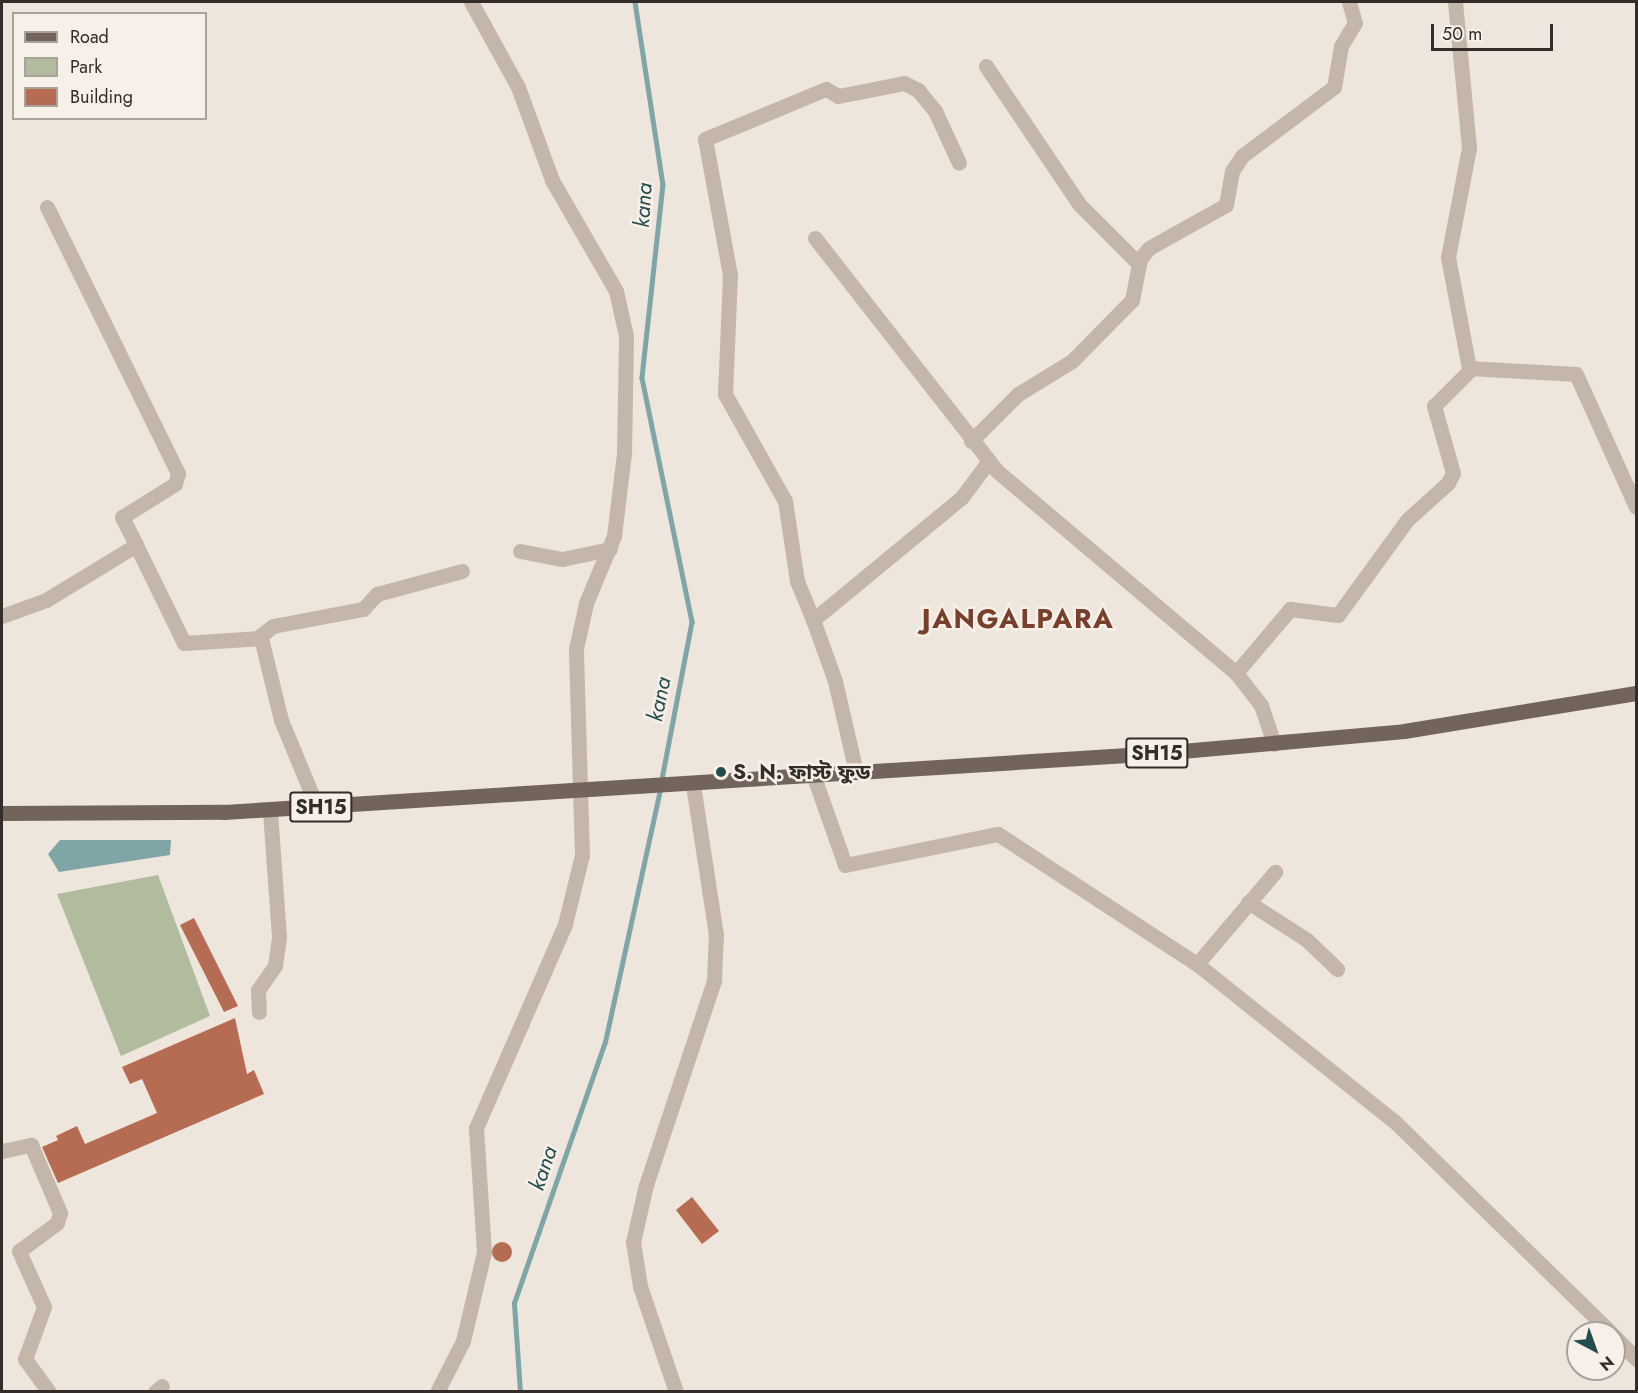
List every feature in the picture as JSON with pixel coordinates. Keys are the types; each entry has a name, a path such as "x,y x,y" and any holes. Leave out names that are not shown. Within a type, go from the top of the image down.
{"main road":[{"name":"SH15","path":"2,813 270,810 579,787 676,785 814,777 856,772 1274,744 1416,729 1636,693"}],"street":[{"path":"437,1392 463,1341 484,1252 476,1128 569,913 584,838 579,787 576,649 586,603 610,549 624,453 626,351 618,298 603,261 552,180 518,87 471,2"},
{"path":"971,441 1018,394 1071,362 1132,300 1138,263 1157,242 1226,205 1237,161 1334,87 1341,46 1355,22 1348,2"},
{"path":"1455,2 1469,148 1448,257 1470,370"},
{"path":"986,66 1080,204 1138,263"},
{"path":"856,772 838,692 813,620 796,581 785,501 725,394 730,275 705,139 826,89 838,96 904,83 918,90 935,111 959,163"},
{"path":"47,207 178,473 175,484 122,517 183,643 260,637 273,626 363,609 377,594 462,571"},
{"path":"815,238 862,291 919,377 988,462 1042,514 1158,604 1236,673 1261,705 1274,744"},
{"path":"1236,673 1264,646 1288,609 1338,615 1407,520 1450,480 1434,406 1470,370 1576,374 1636,507"},
{"path":"813,620 962,497 988,462"},
{"path":"2,616 46,600 136,544"},
{"path":"520,551 562,559 610,549"},
{"path":"260,637 279,713 317,807"},
{"path":"814,777 845,865 998,834 1197,964 1394,1121 1600,1321"},
{"path":"676,1392 640,1286 633,1242 642,1196 714,980 716,935 693,784"},
{"path":"259,1012 258,990 274,966 279,937 270,810"},
{"path":"1197,964 1275,872"},
{"path":"1248,902 1307,940 1337,969"},
{"path":"2,1150 31,1144 60,1213 57,1223 19,1251 44,1307 25,1359 49,1392"}],"green space":[{"path":"158,875 210,1016 121,1056 57,894"}],"water":[{"path":"60,840 171,840 170,855 59,872 48,854"}],"building":[{"path":"194,918 238,1006 224,1012 180,925"},
{"path":"235,1018 247,1074 254,1070 264,1094 58,1183 42,1147 58,1140 56,1136 77,1126 85,1144 157,1113 142,1079 130,1084 122,1067"},
{"path":"692,1197 719,1231 702,1244 676,1210"},
{"path":"502,1242 509,1245 512,1252 509,1259 502,1262 495,1259 492,1252 495,1245"}],"waterway":[{"name":"kana","path":"635,2 663,184 642,378 692,622 662,780"},
{"name":"kana","path":"520,1392 514,1303 605,1042 660,789"}],"place":[{"name":"S. N. ফাস্ট ফুড","path":"721,772"}],"district":[{"name":"JANGALPARA","path":"1018,619"}]}
